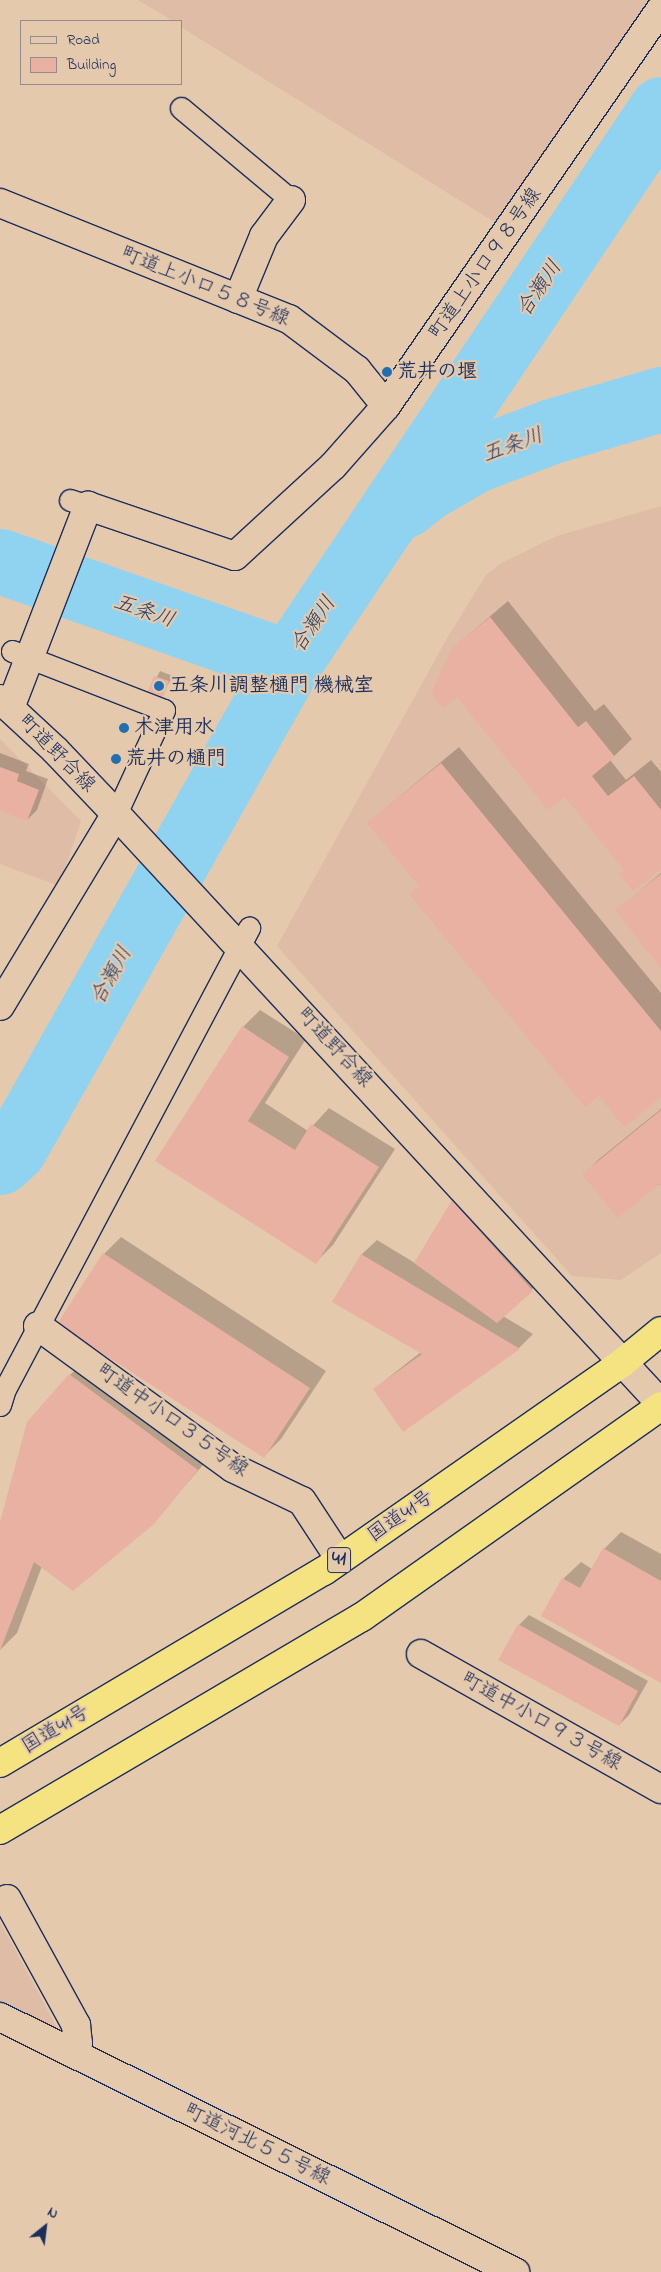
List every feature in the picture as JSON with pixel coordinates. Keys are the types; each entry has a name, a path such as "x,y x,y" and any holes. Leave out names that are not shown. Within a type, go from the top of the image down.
{"highway":[{"name":"国道41号","path":"0,1763 340,1559 622,1363 661,1331"},
{"path":"0,1830 362,1617 661,1405"}],"street":[{"name":"町道上小口９８号線","path":"5,704 81,508 235,556 333,466 386,406 661,10"},
{"path":"238,299 264,236 291,200"},
{"name":"町道上小口５８号線","path":"0,204 289,318 357,370 386,406"},
{"name":"町道野合線","path":"5,704 241,939 661,1405"},
{"path":"0,1006 119,817"},
{"name":"町道中小口３５号線","path":"38,1326 232,1468 302,1501 340,1559"},
{"name":"町道中小口９３号線","path":"421,1654 661,1789"},
{"path":"3,1897 76,2025 78,2042 73,2053"},
{"name":"町道河北５５号線","path":"0,2017 514,2272"}],"lane":[{"path":"182,108 291,200"},
{"path":"25,652 164,710 119,817"},
{"path":"0,1405 4,1389 241,939"}],"shaded area":[{"path":"138,0 656,0 555,151 496,223 182,28 182,20 171,20"},
{"path":"661,506 661,1253 621,1280 572,1276 277,946 446,640 486,575 500,564 557,536"},
{"path":"0,739 81,821 59,886 0,864"},
{"path":"0,1922 60,2033 0,2008"}],"building":[{"path":"490,617 578,727 586,721 615,757 592,776 608,796 634,776 661,810 661,869 633,891 619,874 624,870 565,797 548,810 457,697 443,708 431,693 453,647"},
{"name":"五条川調整樋門 機械室","path":"154,676 169,681 163,697 148,691"},
{"path":"441,763 661,1031 661,1097 624,1127 599,1096 585,1107 409,894 419,886 367,823"},
{"path":"0,767 19,774 17,781 39,790 27,821 0,811"},
{"path":"661,874 661,968 615,910"},
{"path":"242,1026 289,1057 248,1121 295,1150 311,1124 379,1167 316,1264 155,1161"},
{"path":"661,1110 661,1187 659,1184 618,1218 582,1174"},
{"path":"452,1200 533,1291 497,1323 414,1263"},
{"path":"103,1253 310,1388 264,1458 57,1324"},
{"path":"361,1254 520,1349 403,1432 373,1389 422,1354 332,1302"},
{"path":"69,1374 198,1470 154,1524 73,1591 34,1562 0,1651 0,1522 27,1422"},
{"path":"603,1548 661,1581 661,1683 541,1616 562,1578 580,1588"},
{"path":"518,1624 638,1691 619,1726 498,1660"}],"waterway":[{"name":"合瀬川","path":"0,1162 14,1149 289,663 661,109"},
{"name":"五条川","path":"405,505 425,489 475,460 552,431 661,399"},
{"name":"五条川","path":"0,561 289,663"}],"place":[{"name":"荒井の堰","path":"387,372"},
{"name":"五条川調整樋門 機械室","path":"159,686"},
{"name":"木津用水","path":"124,728"},
{"name":"荒井の樋門","path":"116,759"}]}
